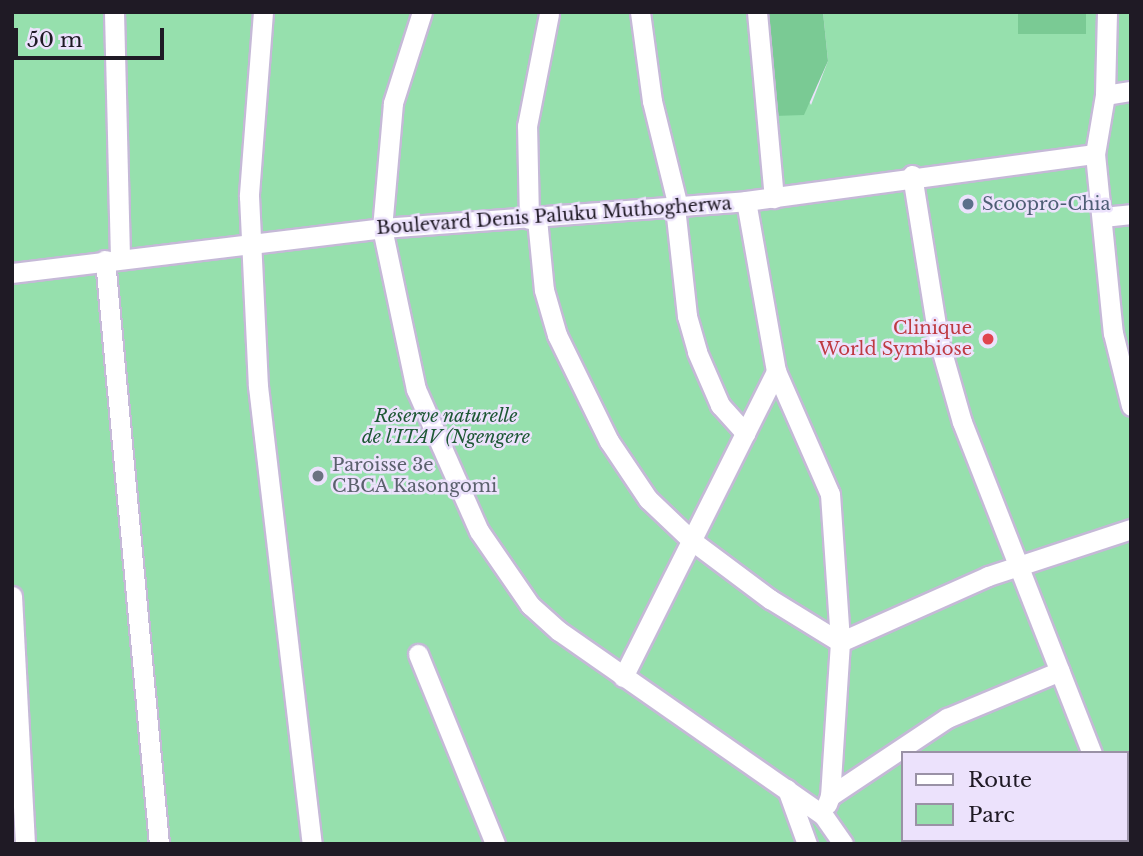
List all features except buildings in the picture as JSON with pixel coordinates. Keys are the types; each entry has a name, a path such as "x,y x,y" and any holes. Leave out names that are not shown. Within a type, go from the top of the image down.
{"street":[{"path":"114,12 112,259 159,844"},
{"path":"263,12 249,196 250,244 263,453 312,844"},
{"path":"640,12 653,101 677,207 687,316 697,352 720,405 745,433"},
{"path":"757,12 774,198"},
{"path":"1107,12 1105,95 1095,154 1112,333 1131,406"},
{"path":"422,13 393,103 382,228 416,389 479,531 530,605 623,677 823,815 843,844"},
{"path":"549,14 527,126 533,219 544,290 557,335 609,441 648,499 691,540 789,613 840,642"},
{"path":"1105,95 1131,91"},
{"name":"Boulevard Denis Paluku Muthogherwa","path":"12,273 382,228 533,219 774,198 912,175 1095,154"},
{"path":"912,175 941,349 962,422 1091,751"},
{"path":"746,201 776,371 830,494 840,642 830,796 823,815"},
{"path":"1103,217 1131,214"},
{"path":"623,677 776,371"},
{"path":"840,642 1017,565 1131,529"},
{"path":"12,596 25,844"},
{"path":"418,654 495,844"},
{"path":"830,796 947,718 1060,671"},
{"path":"788,789 807,844"}],"green space":[{"name":"Réserve naturelle de l'ITAV (Ngengere","path":"12,12 762,12 811,105 828,61 823,12 1018,12 1018,34 1085,32 1086,12 1131,12 1131,844 12,844"},
{"path":"762,12 823,12 828,61 804,115 774,116"},
{"path":"1018,12 1086,12 1086,34 1018,34"}],"place":[{"name":"Scoopro-Chia","path":"968,204"},
{"name":"Clinique World Symbiose","path":"988,339"},
{"name":"Paroisse 3e CBCA Kasongomi","path":"318,476"}]}
